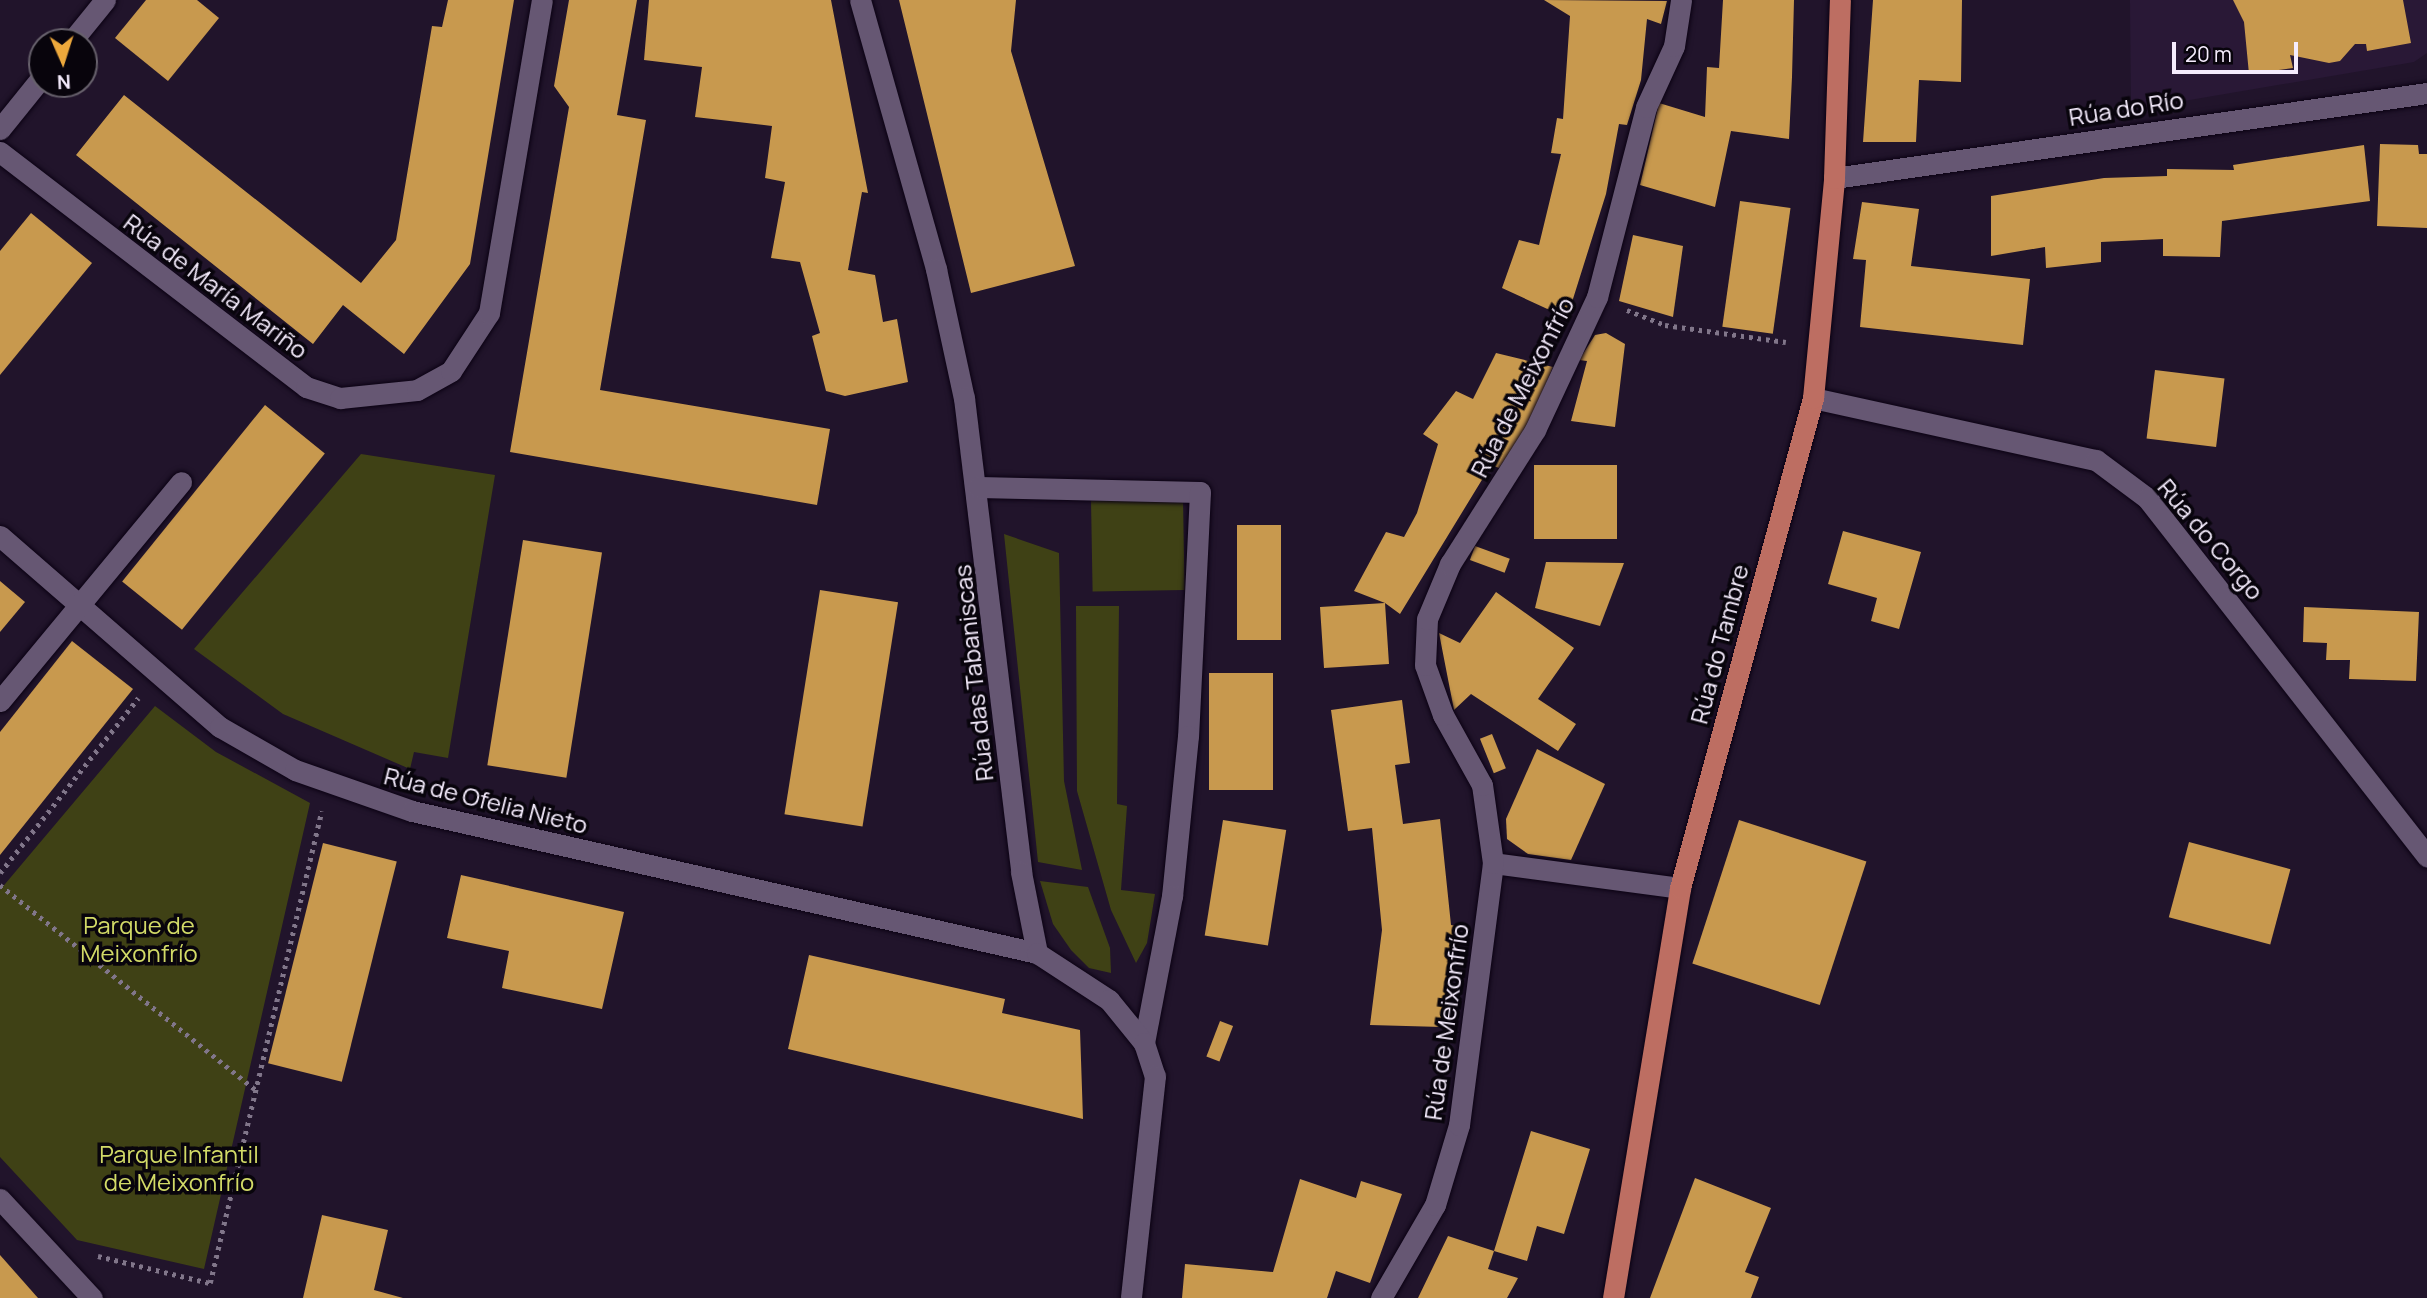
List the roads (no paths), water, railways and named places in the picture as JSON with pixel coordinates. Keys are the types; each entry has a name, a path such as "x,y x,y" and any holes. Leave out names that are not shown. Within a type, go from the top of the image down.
{"main road":[{"name":"Rúa do Tambre","path":"1613,1298 1680,888 1813,398 1834,178 1840,0"}],"street":[{"path":"82,28 105,0"},
{"name":"Rúa de María Mariño","path":"0,152 306,387 340,398 417,390 451,371 489,313 542,0"},
{"name":"Rúa das Tabaniscas","path":"860,0 953,338 978,487 1021,872 1037,953"},
{"name":"Rúa de Meixonfrío","path":"1381,1298 1435,1205 1460,1125 1493,863 1489,808 1433,692 1425,630 1436,591 1535,430 1597,298 1646,107 1674,46 1681,0"},
{"name":"Rúa do Río","path":"1834,178 2427,93"},
{"path":"0,129 28,94"},
{"name":"Rúa do Corgo","path":"1813,398 2096,460 2137,490 2427,857"},
{"path":"0,701 181,482"},
{"path":"978,487 1200,492 1187,749 1172,896 1144,1043"},
{"name":"Rúa de Ofelia Nieto","path":"0,536 157,675 240,741 328,783 404,809 1037,953"},
{"path":"1493,863 1680,888"},
{"path":"1037,953 1109,1000 1144,1043 1155,1076 1154,1114 1131,1298"},
{"path":"0,1199 92,1298"}],"park label":[{"name":"Parque de Meixonfrío","path":"139,939"},
{"name":"Parque Infantil de Meixonfrío","path":"179,1168"}]}
